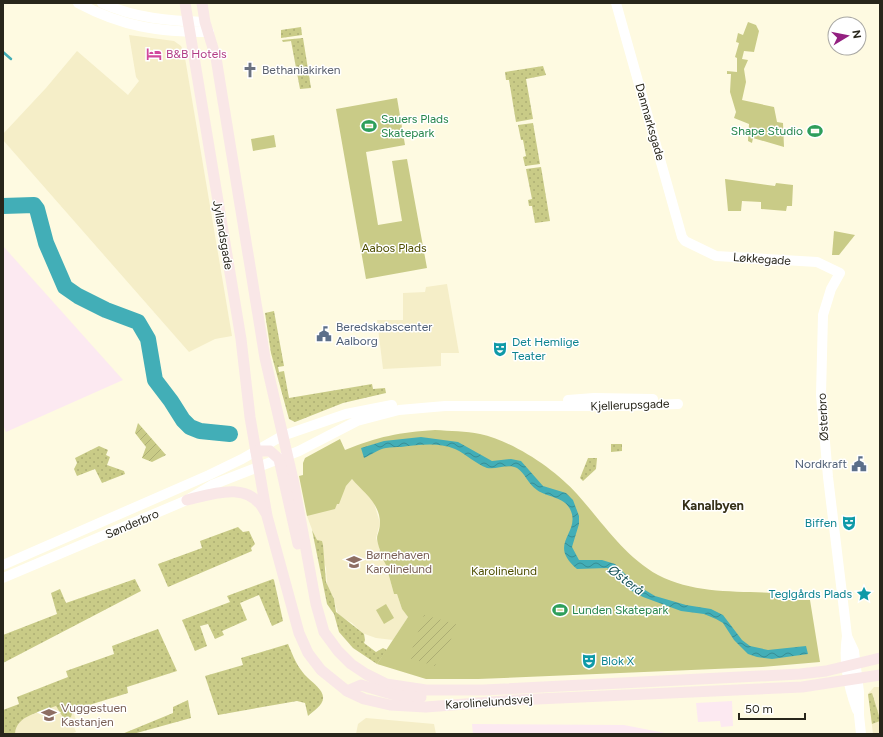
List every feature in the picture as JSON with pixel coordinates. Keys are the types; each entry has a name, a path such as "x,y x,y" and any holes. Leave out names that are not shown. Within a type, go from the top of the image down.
{"main road":[{"name":"Jyllandsgade","path":"185,3 241,339 258,467"},
{"name":"Jyllandsgade","path":"202,3 216,58 265,358 282,436 279,455"},
{"path":"256,451 279,455"},
{"name":"Karolinelundsvej","path":"279,455 324,632 330,642 345,659 358,669 381,682 404,688 426,690 483,690 800,674 880,658"},
{"name":"Karolinelundsvej","path":"258,467 267,516 303,643 321,670 347,691 381,704 426,707 515,700 794,687 878,676"},
{"path":"187,500 227,491 238,492 252,497 258,502 267,516"},
{"path":"358,669 361,685 358,696"},
{"path":"347,691 361,685 395,695 421,697 483,690"}],"street":[{"path":"78,3 126,24 161,31 189,26"},
{"path":"102,3 142,16 189,26 207,27"},
{"name":"Danmarksgade","path":"616,3 682,237 685,241"},
{"name":"Løkkegade","path":"685,241 716,256 817,262 840,273"},
{"name":"Østerbro","path":"840,273 828,298 822,322 821,395 828,477 847,636 854,651 851,665 861,734"},
{"name":"Kjellerupsgade","path":"279,455 357,421 405,409 445,406 622,406 678,404 644,399 594,398 525,402 471,401 394,405 339,416 282,436"},
{"path":"258,467 279,455 282,436"},
{"name":"Sønderbro","path":"3,565 205,477 282,436"},
{"name":"Sønderbro","path":"3,578 187,500 212,485 258,467"}],"shaded area":[{"path":"129,35 174,41 181,46 184,52 232,336 215,339 189,352 3,140 3,134 46,88 77,51 128,95 139,81 136,77"},
{"path":"3,246 123,380 6,432 3,425"},
{"path":"447,284 459,353 441,353 441,366 383,369 377,320 403,320 403,293 425,292 426,287"},
{"name":"Børnehaven Karolinelund","path":"352,479 370,496 374,503 380,523 376,538 380,550 379,552 386,565 394,594 397,594 402,609 408,617 393,640 376,638 362,633 352,623 338,615 333,596 327,587 326,568 307,516 337,504 346,486"},
{"path":"874,687 880,687 880,734 873,734 868,694"},
{"name":"Vuggestuen Kastanjen","path":"68,696 78,726 74,727 76,732 70,734 3,734 22,718"},
{"path":"732,701 733,726 721,727 720,721 698,722 696,703"},
{"path":"366,718 434,724 436,734 356,734 358,724"},
{"path":"472,724 624,725 670,734 473,734"}],"green space":[{"path":"748,22 756,25 759,31 754,52 744,51 742,59 748,60 744,69 746,82 742,100 774,107 777,122 783,123 784,147 753,138 752,143 748,141 749,124 734,118 736,112 730,92 731,74 727,74 727,71 737,72 737,58 735,57 739,43 736,42 738,33 743,35"},
{"path":"301,27 302,35 281,38 281,30"},
{"path":"303,38 311,88 300,89 291,41 283,42 282,40"},
{"path":"543,66 546,75 526,79 533,119 516,122 509,80 506,80 505,72"},
{"name":"Aabos Plads","path":"397,98 405,145 366,152 378,225 402,221 392,161 407,159 427,268 366,279 336,109"},
{"path":"533,123 540,164 525,166 523,157 526,156 518,125"},
{"path":"274,135 276,147 253,151 251,139"},
{"path":"541,167 550,221 535,223 532,206 529,206 528,200 532,199 526,169"},
{"path":"725,179 775,186 776,183 793,185 792,206 787,206 786,211 761,209 761,202 742,201 741,211 728,211"},
{"path":"834,231 855,235 839,255 832,255"},
{"path":"274,311 284,366 278,367 279,372 284,371 289,398 372,384 373,389 385,388 386,393 343,403 295,422 289,419 271,353 265,313"},
{"path":"138,423 166,455 152,462 142,458 146,447 135,433"},
{"name":"Karolinelund","path":"435,430 480,434 506,443 533,457 557,475 577,494 624,549 658,575 686,586 701,589 777,593 778,600 810,600 820,662 762,667 478,679 426,679 377,664 408,617 402,609 397,594 394,594 386,565 379,552 380,550 377,538 380,523 377,510 370,498 352,479 346,486 339,504 337,504 335,509 307,516 299,476 303,475 303,463 305,458 340,439 345,450 389,436"},
{"path":"611,444 622,444 622,451 611,452"},
{"path":"99,446 108,450 106,455 110,457 107,465 124,471 125,474 102,483 95,469 77,476 74,469 77,463 75,458"},
{"path":"588,458 597,458 596,469 583,481 580,478"},
{"path":"238,527 243,532 249,531 255,544 251,548 252,551 168,587 158,564 202,548 200,541"},
{"path":"312,530 317,540 322,541 326,582 334,599 336,612 364,634 364,643 376,652 383,648 387,650 377,664 353,648 339,632 334,614 327,604"},
{"path":"135,579 141,591 3,663 3,635 57,614 51,593 60,589 66,603"},
{"path":"273,579 283,621 272,626 259,595 240,603 247,620 222,631 224,635 215,639 208,624 200,626 207,646 195,651 182,620 230,602 227,596"},
{"path":"386,604 394,618 384,624 376,610"},
{"path":"424,615 456,624 447,651 441,650 435,666 409,658"},
{"path":"158,629 177,671 127,687 128,693 73,710 71,717 64,719 56,706 37,712 24,718 20,722 16,728 15,734 3,734 3,710 19,704 17,697 68,677 66,671 114,654 112,646"},
{"path":"288,644 301,671 323,694 322,703 318,708 308,716 305,703 297,701 218,715 205,676 243,665 241,658"},
{"path":"872,693 880,721 872,724 868,694"},
{"path":"188,700 191,718 133,734 122,734 173,713 173,707"}],"water":[{"name":"Østerå","path":"421,437 458,442 492,461 511,459 521,461 543,486 566,493 573,500 579,516 579,524 572,547 579,560 602,560 615,564 635,584 655,596 686,605 711,609 723,615 742,640 750,646 768,650 806,646 808,654 772,659 748,654 734,640 723,623 716,619 704,614 681,611 643,597 630,590 612,571 607,568 577,569 568,560 564,545 572,525 570,509 559,499 541,493 537,490 517,468 506,466 487,468 455,449 442,445 415,445 388,448 364,458 361,448 384,441"}],"waterway":[{"path":"3,52 11,59"},
{"path":"3,206 34,205 37,209 46,243 65,287 78,296 106,310 138,322 148,339 155,380 183,420 190,427 200,431 230,434"}],"place":[{"name":"B&B Hotels","path":"154,54"},
{"name":"Bethaniakirken","path":"250,70"},
{"name":"Sauers Plads Skatepark","path":"369,126"},
{"name":"Shape Studio","path":"815,131"},
{"name":"Beredskabscenter Aalborg","path":"324,334"},
{"name":"Det Hemlige Teater","path":"500,349"},
{"name":"Nordkraft","path":"859,464"},
{"name":"Biffen","path":"849,523"},
{"name":"Børnehaven Karolinelund","path":"354,562"},
{"name":"Teglgårds Plads","path":"864,594"},
{"name":"Lunden Skatepark","path":"560,610"},
{"name":"Blok X","path":"589,661"},
{"name":"Vuggestuen Kastanjen","path":"49,715"}],"district":[{"name":"Kanalbyen","path":"713,505"}]}
